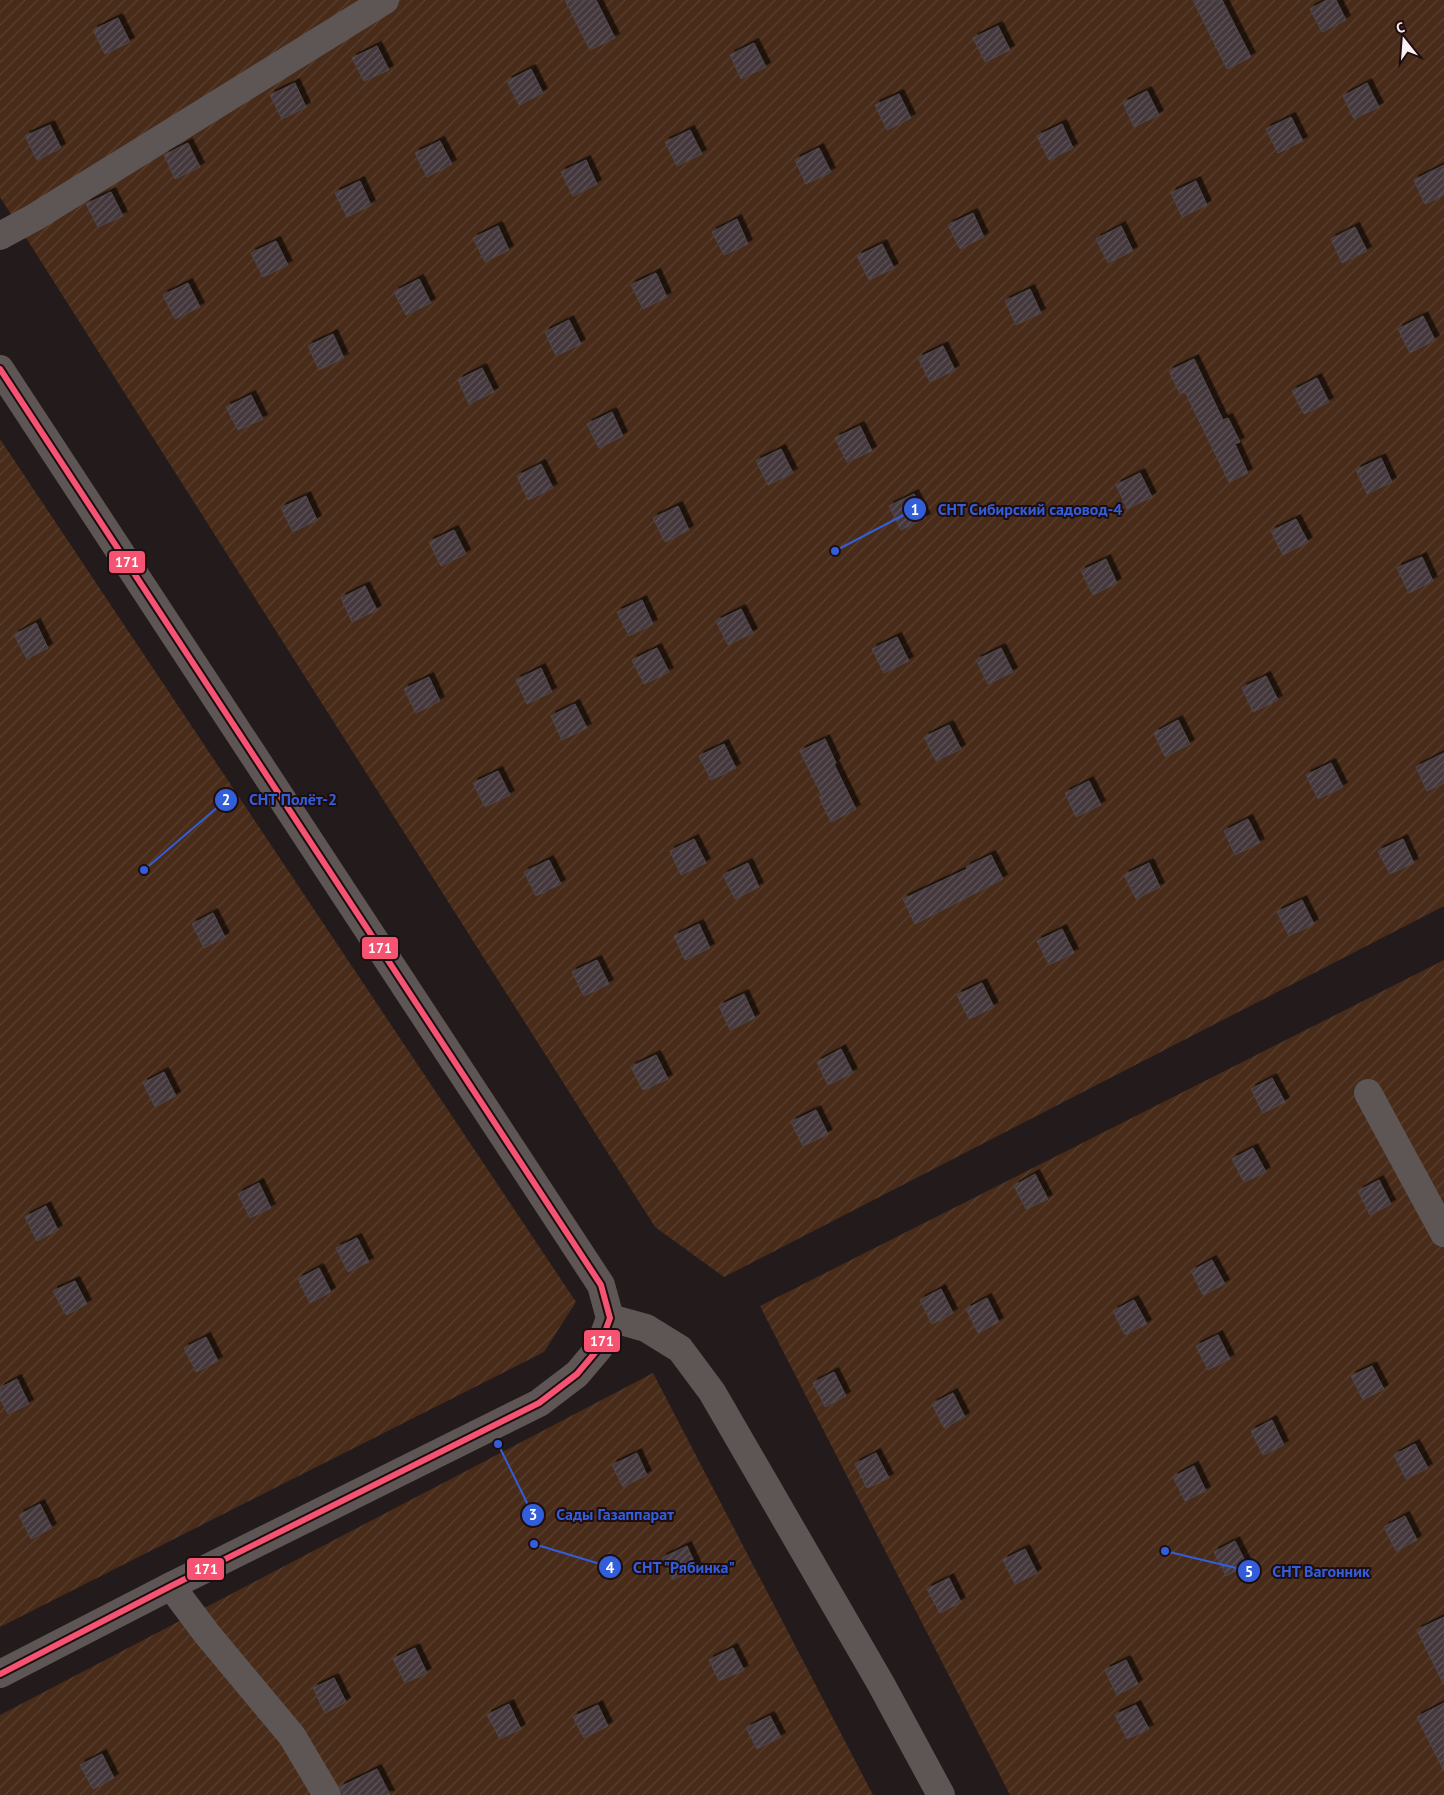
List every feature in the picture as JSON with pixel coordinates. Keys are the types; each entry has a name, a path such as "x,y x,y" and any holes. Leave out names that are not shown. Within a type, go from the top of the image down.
{"street":[{"path":"0,236 59,203 385,0"},
{"path":"0,369 600,1285 610,1318 599,1348 577,1374 539,1403 171,1586 0,1674"},
{"path":"1368,1093 1444,1232"},
{"path":"610,1318 646,1328 680,1349 712,1392 881,1684 941,1795"},
{"path":"171,1586 207,1634 292,1736 327,1795"}],"shaded area":[{"path":"0,0 1444,0 1444,906 724,1277 655,1227 0,197"},
{"path":"0,439 576,1302 544,1352 0,1627"},
{"path":"1444,960 1444,1795 1010,1795 760,1306"},
{"path":"653,1373 873,1795 0,1795 0,1715"}],"building":[{"path":"565,0 596,0 615,38 590,50"},
{"path":"1193,0 1222,0 1251,57 1227,69"},
{"path":"1327,0 1336,0 1346,20 1322,32 1310,9"},
{"path":"118,18 130,42 105,54 93,30"},
{"path":"998,26 1010,50 985,62 973,38"},
{"path":"754,43 766,67 741,79 730,55"},
{"path":"377,46 389,70 364,81 352,58"},
{"path":"531,69 543,93 519,105 507,81"},
{"path":"295,83 306,107 282,119 270,95"},
{"path":"1367,83 1379,107 1354,119 1343,96"},
{"path":"1147,91 1159,115 1134,127 1123,103"},
{"path":"899,94 911,118 887,130 875,105"},
{"path":"1291,117 1303,141 1278,153 1266,129"},
{"path":"1062,124 1073,148 1049,160 1037,136"},
{"path":"50,125 61,148 37,160 25,136"},
{"path":"690,130 702,154 677,166 665,142"},
{"path":"440,141 452,164 427,177 415,153"},
{"path":"188,143 200,167 175,179 164,155"},
{"path":"819,148 831,172 806,184 795,160"},
{"path":"586,160 597,184 573,196 561,172"},
{"path":"1444,165 1444,195 1425,204 1414,180"},
{"path":"360,181 371,205 347,217 335,193"},
{"path":"1196,181 1207,205 1182,217 1171,193"},
{"path":"111,192 123,216 98,227 86,204"},
{"path":"973,213 984,237 960,249 948,225"},
{"path":"737,219 748,244 724,255 712,232"},
{"path":"498,226 509,250 485,262 473,238"},
{"path":"1121,226 1133,251 1108,263 1096,239"},
{"path":"1355,227 1367,251 1342,263 1331,239"},
{"path":"276,241 288,265 263,277 251,253"},
{"path":"882,244 894,268 869,280 857,256"},
{"path":"656,273 667,297 643,309 631,285"},
{"path":"419,279 431,303 406,315 394,292"},
{"path":"188,283 200,307 175,319 163,295"},
{"path":"1030,289 1041,313 1016,325 1005,301"},
{"path":"1423,316 1435,340 1410,353 1398,329"},
{"path":"569,320 581,344 556,356 545,332"},
{"path":"333,334 344,358 319,370 308,346"},
{"path":"943,346 955,370 930,382 918,358"},
{"path":"1194,359 1223,420 1228,418 1240,442 1235,444 1248,473 1229,482 1185,392 1180,394 1169,371"},
{"path":"482,368 494,392 469,404 458,380"},
{"path":"1317,378 1329,402 1304,414 1292,391"},
{"path":"251,395 263,419 238,430 226,407"},
{"path":"612,412 623,436 599,448 587,424"},
{"path":"860,426 872,451 847,462 835,438"},
{"path":"781,449 793,473 768,485 756,461"},
{"path":"1381,458 1392,482 1367,494 1356,470"},
{"path":"541,464 553,488 528,500 517,476"},
{"path":"1140,473 1152,497 1127,509 1116,485"},
{"path":"914,494 926,518 901,530 889,506"},
{"path":"306,496 317,520 293,532 281,508"},
{"path":"678,506 689,530 665,542 653,518"},
{"path":"1296,519 1308,542 1283,555 1271,531"},
{"path":"454,530 466,554 441,566 429,542"},
{"path":"1422,557 1433,581 1409,593 1397,568"},
{"path":"1106,559 1117,583 1093,595 1081,571"},
{"path":"365,586 377,610 352,622 341,598"},
{"path":"642,600 653,624 629,636 617,612"},
{"path":"741,609 753,633 728,645 716,621"},
{"path":"36,623 48,648 27,659 14,635"},
{"path":"897,637 909,661 884,673 872,649"},
{"path":"657,648 669,672 644,684 632,660"},
{"path":"1001,648 1013,672 988,684 976,660"},
{"path":"541,668 552,692 527,704 516,680"},
{"path":"1266,676 1278,700 1253,712 1242,688"},
{"path":"429,677 440,701 416,713 404,689"},
{"path":"575,704 587,728 562,740 551,716"},
{"path":"1178,720 1190,744 1165,757 1154,733"},
{"path":"949,725 961,749 936,761 924,737"},
{"path":"825,739 836,763 834,764 856,809 831,822 819,797 822,796 800,751"},
{"path":"724,744 736,768 711,780 699,756"},
{"path":"1444,753 1444,783 1427,791 1416,767"},
{"path":"1331,763 1343,787 1318,799 1306,775"},
{"path":"498,771 510,795 485,807 473,783"},
{"path":"1089,781 1101,805 1076,817 1065,793"},
{"path":"1248,819 1260,843 1235,855 1224,831"},
{"path":"694,839 706,863 681,875 670,851"},
{"path":"1403,839 1414,863 1390,874 1378,851"},
{"path":"991,855 1003,879 915,924 903,899 967,869 966,867"},
{"path":"549,860 561,884 536,896 524,872"},
{"path":"748,863 759,887 735,899 723,875"},
{"path":"1149,863 1160,887 1136,899 1124,875"},
{"path":"1302,900 1314,924 1289,936 1277,912"},
{"path":"213,913 225,937 204,948 192,924"},
{"path":"699,924 710,948 685,960 674,936"},
{"path":"1062,929 1074,953 1049,965 1037,941"},
{"path":"597,960 609,984 584,996 572,972"},
{"path":"982,983 994,1007 969,1019 957,995"},
{"path":"744,994 755,1018 730,1030 719,1006"},
{"path":"841,1049 853,1073 828,1085 817,1062"},
{"path":"656,1055 668,1079 643,1090 631,1067"},
{"path":"164,1072 176,1096 155,1107 143,1083"},
{"path":"1272,1078 1285,1102 1263,1113 1251,1089"},
{"path":"816,1110 828,1134 803,1146 791,1122"},
{"path":"1253,1148 1266,1172 1244,1182 1232,1159"},
{"path":"1035,1174 1048,1199 1026,1209 1014,1186"},
{"path":"1379,1180 1391,1204 1370,1215 1358,1191"},
{"path":"259,1183 271,1208 250,1218 238,1194"},
{"path":"46,1206 58,1230 37,1241 25,1217"},
{"path":"357,1238 369,1262 348,1272 336,1248"},
{"path":"1212,1260 1225,1284 1203,1295 1191,1271"},
{"path":"319,1268 331,1292 310,1303 298,1279"},
{"path":"75,1281 87,1304 66,1315 53,1291"},
{"path":"941,1289 953,1313 932,1324 920,1300"},
{"path":"987,1298 999,1322 978,1333 966,1309"},
{"path":"1134,1300 1147,1324 1125,1335 1113,1311"},
{"path":"1218,1335 1230,1359 1208,1370 1196,1346"},
{"path":"206,1337 218,1361 196,1372 184,1348"},
{"path":"1372,1366 1384,1389 1363,1400 1351,1376"},
{"path":"834,1372 846,1396 825,1407 813,1383"},
{"path":"17,1379 29,1404 8,1414 0,1399 0,1388"},
{"path":"953,1393 965,1417 944,1428 932,1404"},
{"path":"1272,1420 1284,1445 1263,1455 1251,1431"},
{"path":"1415,1444 1428,1468 1406,1479 1394,1455"},
{"path":"637,1453 647,1475 623,1487 612,1465"},
{"path":"876,1453 889,1478 867,1488 855,1464"},
{"path":"1194,1466 1206,1491 1185,1501 1173,1477"},
{"path":"40,1504 52,1528 31,1539 19,1515"},
{"path":"1405,1516 1417,1540 1396,1551 1384,1527"},
{"path":"1235,1541 1247,1565 1226,1576 1214,1552"},
{"path":"687,1546 697,1568 673,1580 662,1558"},
{"path":"1025,1549 1037,1573 1015,1584 1003,1560"},
{"path":"949,1578 961,1602 940,1613 927,1589"},
{"path":"1444,1617 1444,1685 1417,1630"},
{"path":"415,1648 427,1673 405,1683 393,1659"},
{"path":"733,1648 744,1670 719,1681 709,1660"},
{"path":"1126,1660 1138,1684 1117,1695 1105,1670"},
{"path":"334,1678 346,1702 325,1713 313,1688"},
{"path":"1444,1703 1444,1771 1417,1717"},
{"path":"509,1704 521,1729 500,1739 487,1715"},
{"path":"598,1705 608,1726 584,1738 573,1717"},
{"path":"1136,1705 1149,1729 1127,1739 1115,1715"},
{"path":"770,1716 781,1737 757,1749 746,1728"},
{"path":"102,1754 114,1778 93,1789 80,1765"},
{"path":"377,1769 390,1795 343,1795 340,1787"}],"transit line":[{"name":"171","path":"0,369 601,1285 610,1318 599,1348 577,1374 539,1403 171,1586 0,1674"}],"place":[{"name":"СНТ Сибирский садовод-4","path":"835,551"},
{"name":"СНТ Полёт-2","path":"144,870"},
{"name":"Сады Газаппарат","path":"498,1444"},
{"name":"СНТ \"Рябинка\"","path":"534,1544"},
{"name":"СНТ Вагонник","path":"1165,1551"}]}
